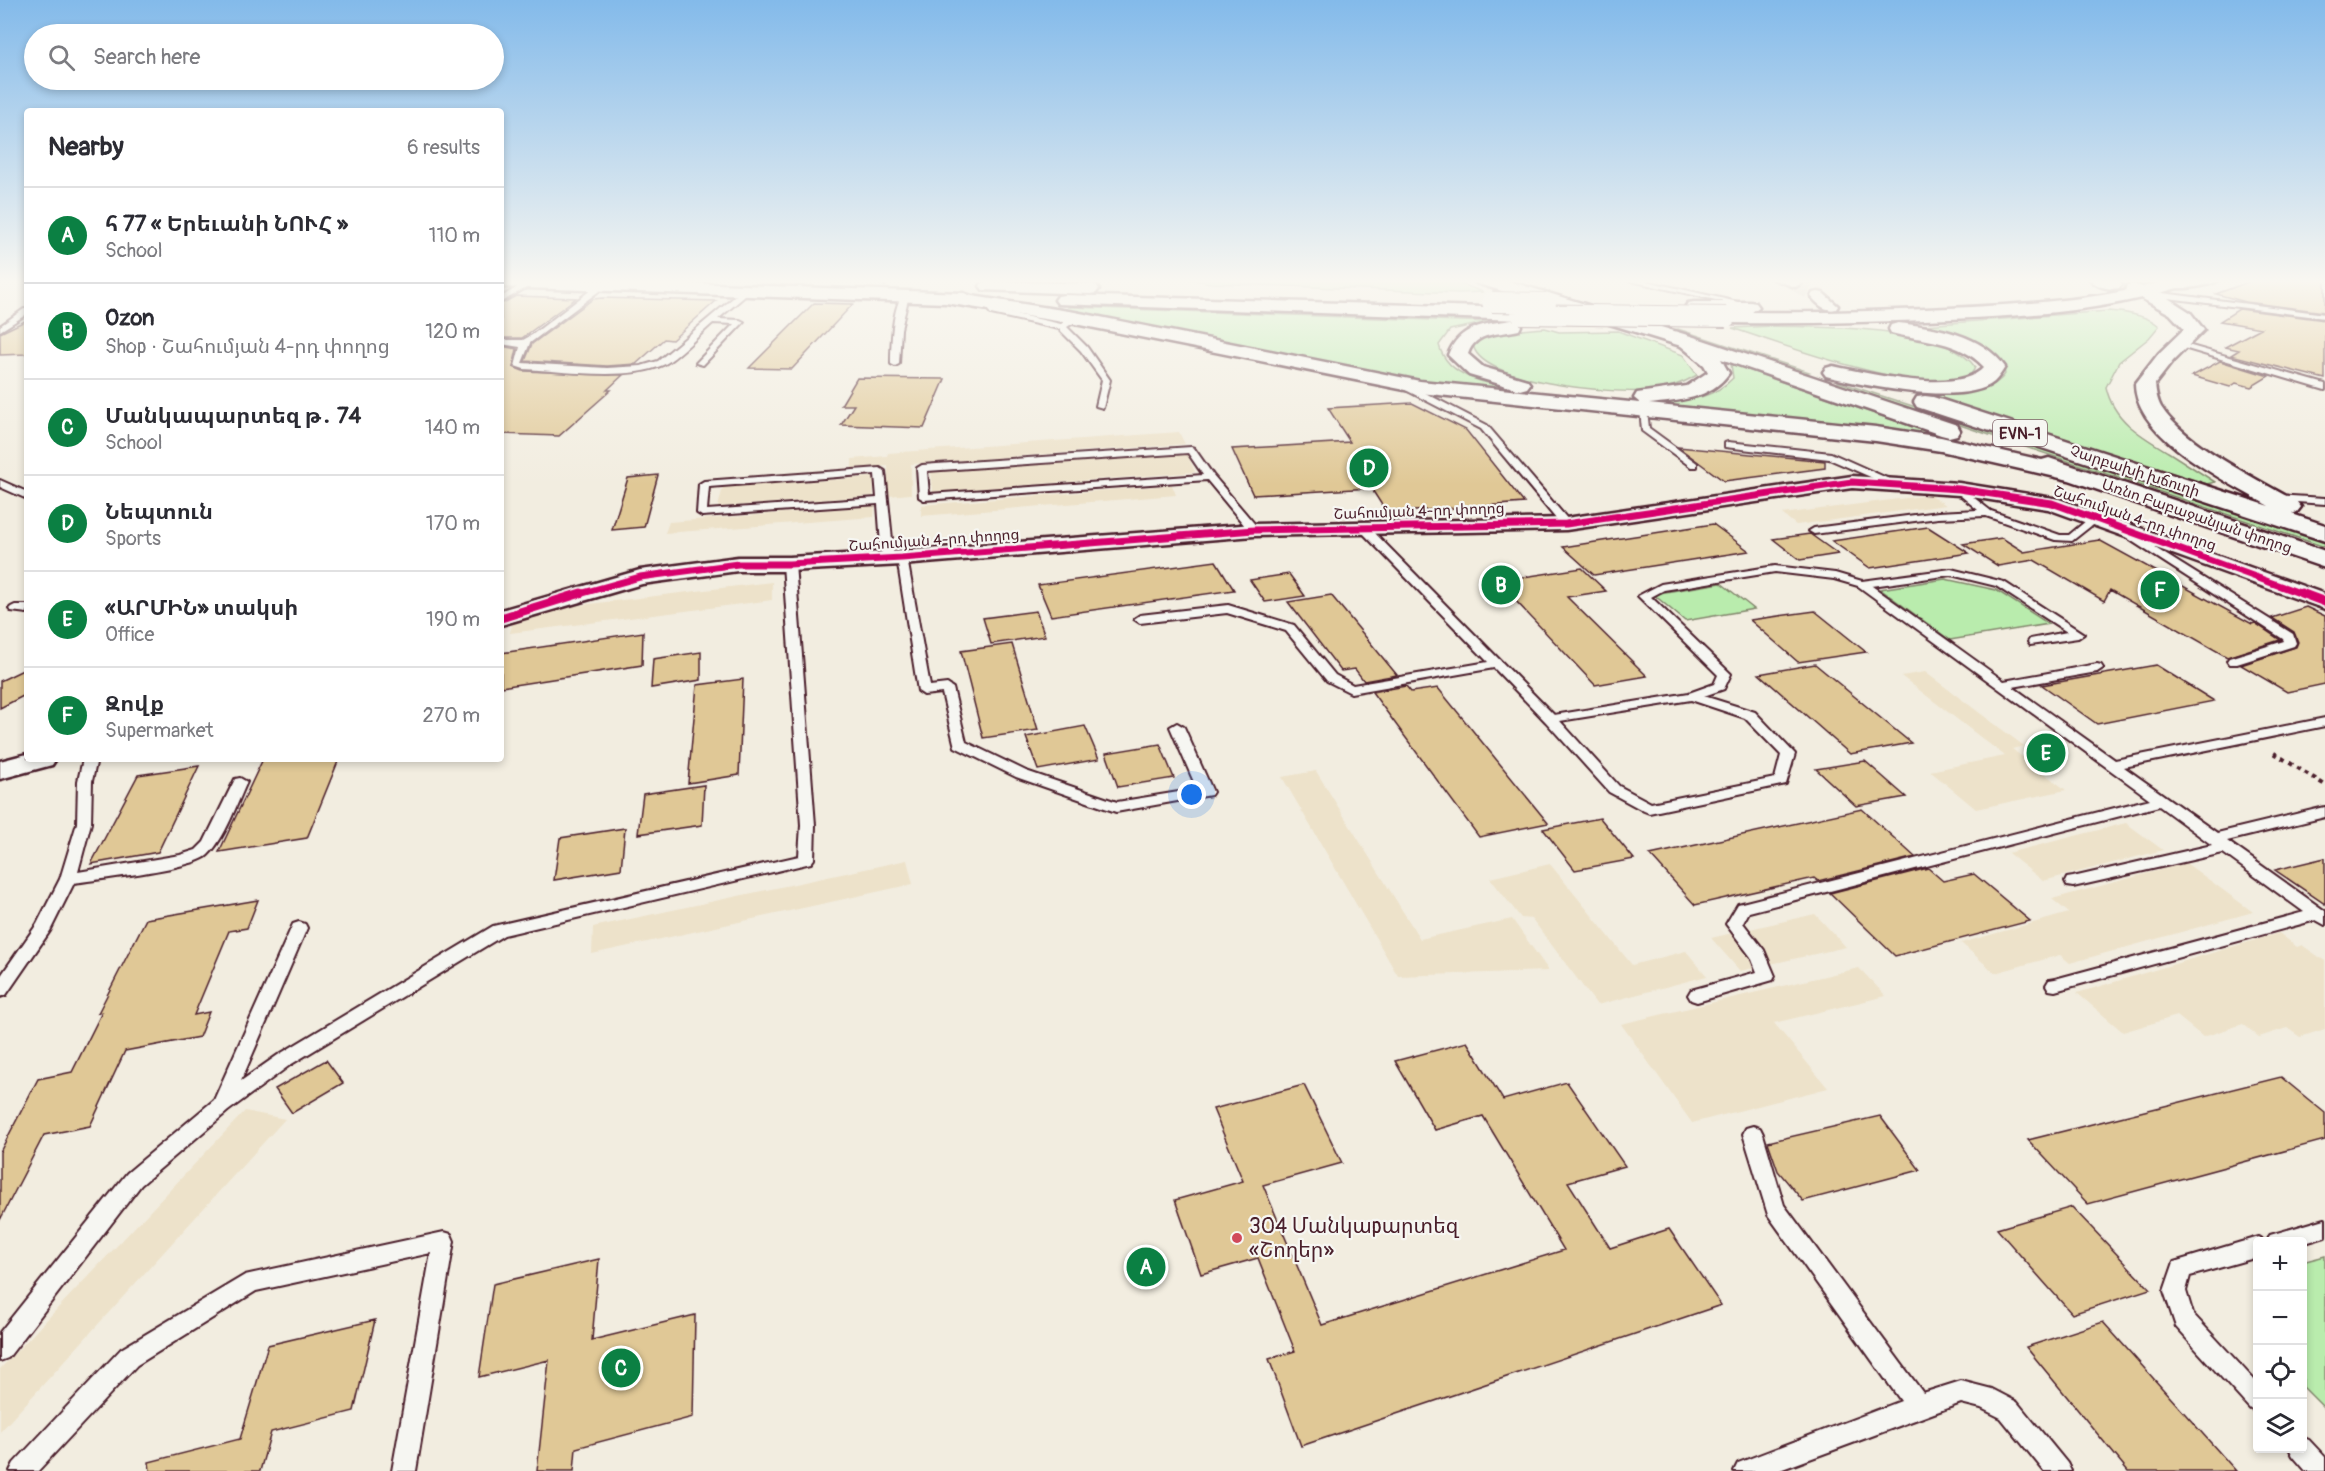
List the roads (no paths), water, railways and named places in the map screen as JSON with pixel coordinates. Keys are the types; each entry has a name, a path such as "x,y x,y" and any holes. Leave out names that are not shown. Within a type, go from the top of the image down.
{"highway":[{"path":"1206,348 1467,394 1643,410 1919,441 1991,454 2069,472"},
{"path":"1460,348 1458,355 1476,371 1505,381 1550,390 1641,398 1682,394 1710,385 1719,373 1712,361 1695,348"},
{"name":"Չարբախի խճուղի","path":"1713,348 1829,377 2069,472"},
{"name":"Չարբախի խճուղի","path":"1741,348 2325,533"},
{"path":"1829,377 1952,387 1969,384 1989,377 1995,367 1970,348"},
{"path":"2177,348 2145,384 2147,403 2154,414 2172,432 2272,498 2294,511 2325,524"},
{"name":"Առնո Բաբաջանյան փողոց","path":"2069,472 2325,560"}],"street":[{"name":"Շահումյան 4-րդ փողոց","path":"504,617 640,577 738,564 895,559 1254,530 1566,524 1851,482 1959,489 2052,503 2325,602"},
{"path":"0,770 31,762"}],"lane":[{"path":"524,348 518,364 524,367 607,371 641,368 661,363 679,348"},
{"path":"700,363 715,348"},
{"path":"894,348 896,364"},
{"path":"1083,348 1106,380 1100,406"},
{"path":"2192,348 2325,387"},
{"path":"1401,384 1484,427 1566,524"},
{"path":"1643,410 1645,429 1694,465"},
{"path":"1728,445 1831,456 1893,483"},
{"path":"1210,477 924,497 922,468 1191,450 1254,530"},
{"path":"884,501 702,513 704,484 880,471 895,559 924,691 946,688 960,744 1021,774 1116,807 1206,792 1177,728"},
{"path":"0,483 24,495"},
{"path":"1959,489 1987,513"},
{"path":"2272,498 2325,501"},
{"path":"1814,531 1938,515 1987,513 2060,538 2072,538 2106,522 2289,637 2290,643 2233,661"},
{"path":"1364,528 1551,719 1614,789 1649,808 1781,781 1788,754 1750,715 1692,696"},
{"path":"0,1350 134,1179 221,1105 284,1060 499,930 806,859 808,825 789,564"},
{"path":"1551,719 1692,696 1719,686 1725,674 1644,597 1661,587 1775,569 1835,576 1862,584 2322,916"},
{"path":"1862,584 1951,572 2000,584 2078,634 2034,642"},
{"path":"1140,619 1228,609 1290,628 1331,678 1351,688 1372,687 1497,664"},
{"path":"2001,685 2097,668"},
{"path":"2112,765 2325,722"},
{"path":"0,990 44,927 68,879 84,823 85,782 89,762"},
{"path":"68,879 181,860 201,854 210,844 240,782"},
{"path":"1697,995 1767,976 1758,954 1734,924 1744,908 2162,801"},
{"path":"2073,882 2325,812"},
{"path":"2055,985 2322,916"},
{"path":"221,1105 299,928"},
{"path":"1753,1134 1775,1209 1918,1406"},
{"path":"2294,1237 2325,1228"},
{"path":"22,1471 129,1357 252,1282 444,1241 404,1471"},
{"path":"2253,1248 2181,1269 2175,1292 2184,1320 2256,1399"},
{"path":"1746,1471 1961,1392 1984,1397 2009,1410 2059,1471"},
{"path":"2305,1453 2322,1471"}],"place":[{"name":"Նեպտուն","path":"1369,468"},
{"name":"Ozon","path":"1501,585"},
{"name":"Զովք","path":"2160,590"},
{"name":"«ԱՐՄԻՆ» տակսի","path":"2046,753"},
{"name":"304 Մանկաpարտեզ «Շողեր»","path":"1237,1238"},
{"name":"հ 77 « Երեւանի ՆՈՒՀ »","path":"1146,1267"},
{"name":"Մանկապարտեզ թ․ 74","path":"621,1368"}]}
